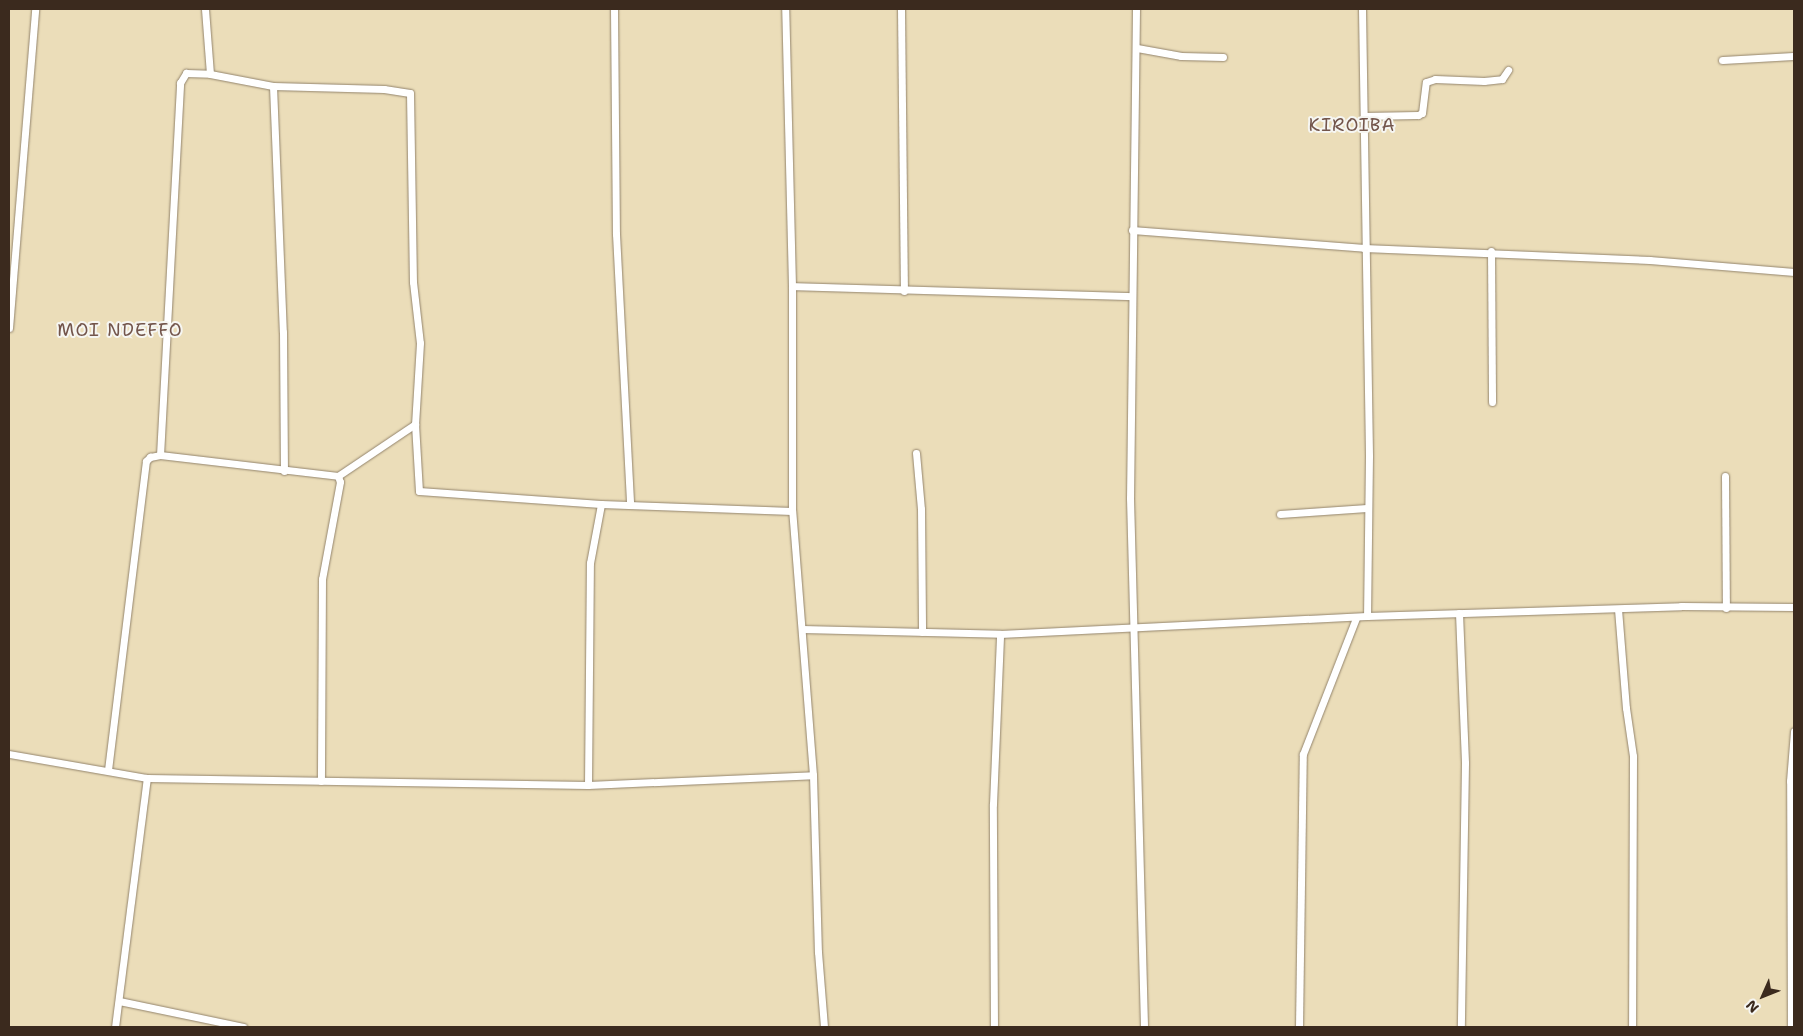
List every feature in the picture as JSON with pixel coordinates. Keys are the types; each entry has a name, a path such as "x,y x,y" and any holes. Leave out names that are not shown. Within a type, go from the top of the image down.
{"street":[{"path":"9,328 35,9"},
{"path":"205,9 210,74"},
{"path":"614,9 616,234 630,505"},
{"path":"785,9 792,286 792,511 813,775 818,952 824,1027"},
{"path":"901,9 904,290"},
{"path":"1136,9 1130,498 1136,626 1134,700 1139,754 1144,1027"},
{"path":"1362,9 1364,248 1370,456 1367,508 1367,616"},
{"path":"1137,48 1181,56 1223,58"},
{"path":"1722,60 1794,56"},
{"path":"1364,116 1418,115 1422,113 1426,82 1435,78 1484,81 1502,79 1508,70"},
{"path":"160,455 180,83 186,73 210,74 273,86 384,89 410,93 413,282 420,343 415,424 416,485 419,491 601,504 792,511"},
{"path":"273,86 283,332 284,471"},
{"path":"1132,230 1364,248 1491,251 1794,272"},
{"path":"1491,251 1492,402"},
{"path":"792,286 1131,296"},
{"path":"108,770 146,461 150,456 160,455 338,476 415,424"},
{"path":"916,453 921,509 922,632"},
{"path":"321,781 322,579 340,482 338,476"},
{"path":"1725,476 1726,608"},
{"path":"588,785 590,563 601,504"},
{"path":"1280,514 1367,508"},
{"path":"802,629 1000,634 1367,616 1618,609 1794,607"},
{"path":"1618,609 1626,708 1633,756 1632,1027"},
{"path":"1459,613 1465,763 1461,1027"},
{"path":"1298,1027 1303,754 1356,618"},
{"path":"994,1027 993,804 1000,634"},
{"path":"1791,1027 1790,781 1794,732"},
{"path":"9,754 147,778 588,785 813,775"},
{"path":"115,1027 147,778"},
{"path":"119,1002 243,1027"}],"district":[{"name":"KIROIBA","path":"1352,125"},
{"name":"MOI NDEFFO","path":"120,330"}]}
